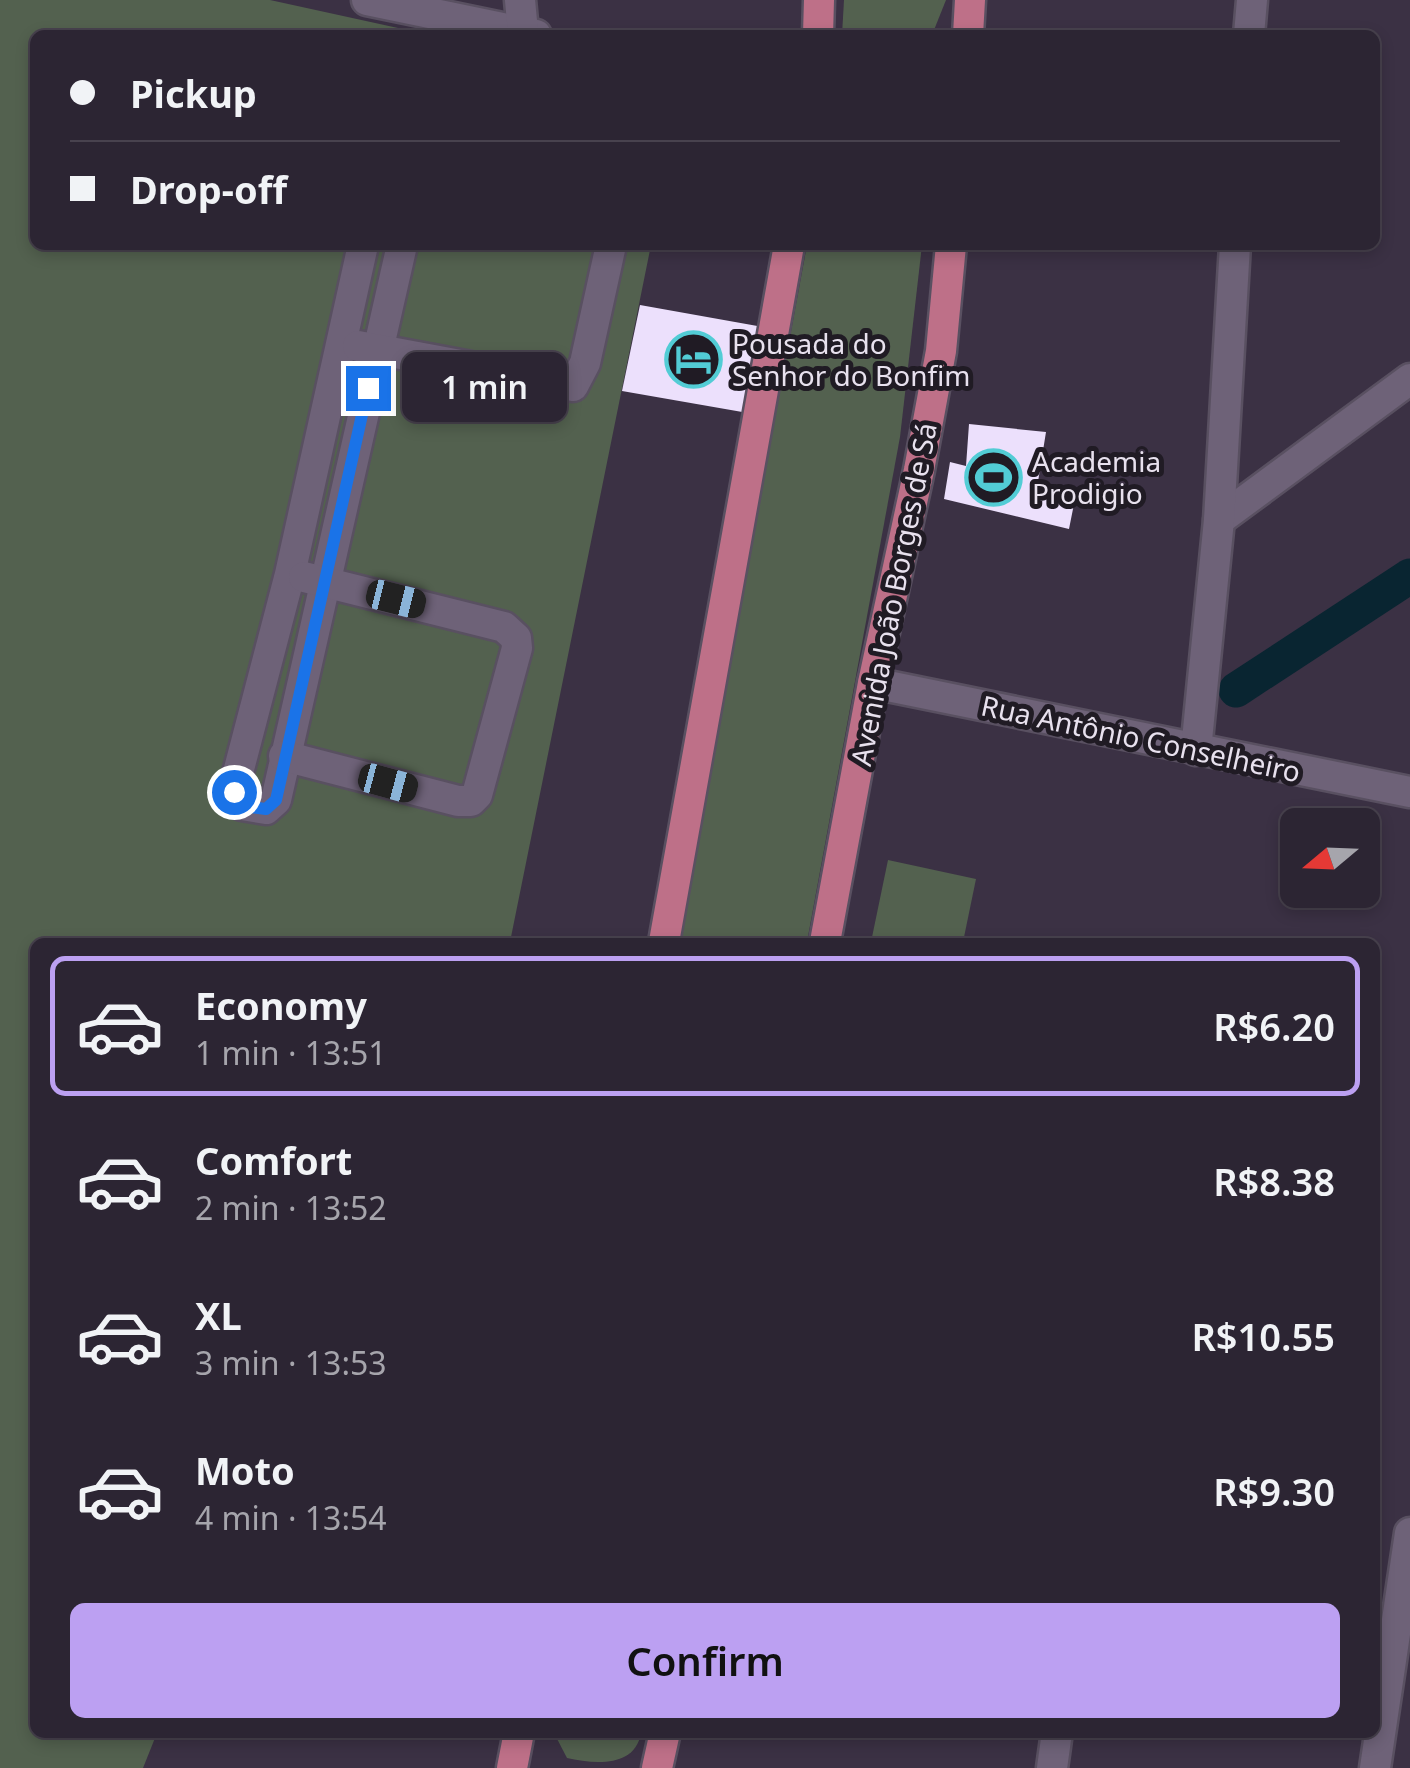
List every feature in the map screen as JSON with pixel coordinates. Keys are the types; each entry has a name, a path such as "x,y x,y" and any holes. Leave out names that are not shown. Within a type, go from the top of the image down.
{"main road":[{"path":"818,30 819,0"},
{"path":"665,938 788,250"},
{"name":"Avenida João Borges de Sá","path":"826,938 938,368 951,250"},
{"path":"512,1768 518,1738"},
{"path":"656,1768 664,1738"}],"street":[{"path":"367,0 444,26 487,30"},
{"path":"520,0 529,30"},
{"path":"1249,30 1252,0"},
{"path":"362,250 290,574 234,792 238,803 266,809 274,804 401,250"},
{"path":"343,342 573,386 585,363 610,250"},
{"path":"1196,750 1219,520 1236,250"},
{"path":"1219,520 1410,379"},
{"path":"284,756 458,801 471,801 477,795 516,648 516,638 504,627 290,574"},
{"name":"Rua Antônio Conselheiro","path":"873,684 1410,792"},
{"path":"1380,1729 1410,1533"},
{"path":"1052,1768 1056,1738"},
{"path":"1374,1768 1379,1738"}],"green space":[{"path":"0,0 270,0 407,30 30,30 30,250 650,250 511,938 30,938 30,1738 155,1738 143,1768 0,1768"},
{"path":"844,0 946,0 934,30 842,30"},
{"path":"806,250 921,250 900,437 808,938 679,938"},
{"path":"888,860 976,879 964,938 872,938"},
{"path":"557,1738 639,1738 631,1753 612,1761 567,1758"}],"building":[{"name":"Pousada do Senhor do Bonfim","path":"640,305 763,327 748,413 622,391"},
{"name":"Academia Prodigio","path":"969,424 1046,432 1037,488 1075,499 1069,529 944,499 950,462 966,466"}],"waterway":[{"path":"1236,690 1410,576"}],"place":[{"name":"Pousada do Senhor do Bonfim","path":"693,359"},
{"name":"Academia Prodigio","path":"993,477"}],"route":[{"path":"234,792 235,800 242,806 266,809 276,800 368,388"}]}
